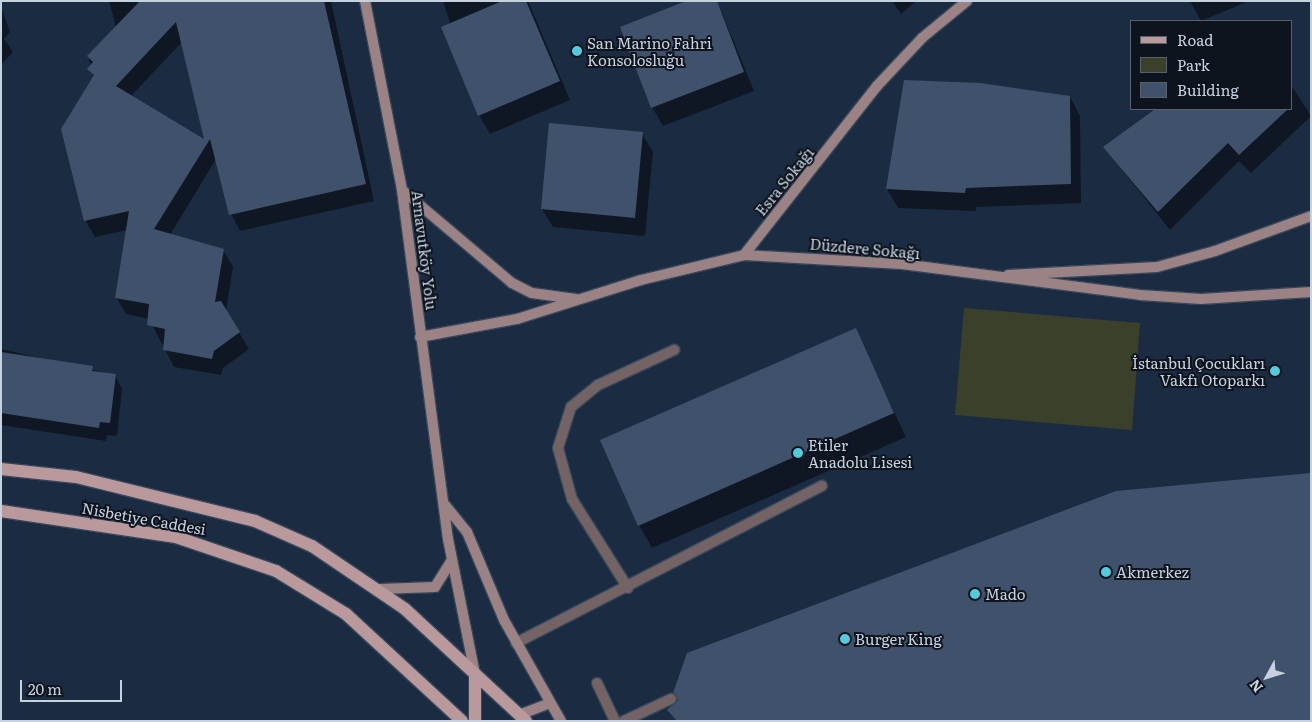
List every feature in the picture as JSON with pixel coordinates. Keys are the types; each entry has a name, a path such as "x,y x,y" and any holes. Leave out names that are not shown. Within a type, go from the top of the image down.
{"main road":[{"name":"Arnavutköy Yolu","path":"365,1 402,190 420,337 452,560 475,674"},
{"name":"Esra Sokağı","path":"744,255 877,86 922,38 967,1"},
{"path":"402,190 512,284 532,293 577,299"},
{"path":"982,276 1157,267 1215,251 1311,216"},
{"path":"420,337 517,318 577,299 744,255"},
{"name":"Düzdere Sokağı","path":"744,255 902,264 982,276"},
{"path":"982,276 1201,299 1311,292"},
{"name":"Nisbetiye Caddesi","path":"1,469 76,477 255,521 312,546 380,589 475,674"},
{"path":"445,504 467,532 516,643 561,721"},
{"name":"Nisbetiye Caddesi","path":"1,511 176,537 276,571 346,614 462,721"},
{"path":"380,589 435,587 452,560"},
{"path":"475,674 522,718"},
{"path":"475,674 475,721"},
{"path":"507,721 522,718 550,703"}],"lane":[{"path":"628,588 572,499 558,448 571,407 598,386 674,350"},
{"path":"516,643 628,588 822,486"},
{"path":"597,682 615,721"},
{"path":"624,721 671,699"}],"green space":[{"path":"964,308 1140,323 1132,430 955,415"}],"building":[{"path":"140,1 324,1 366,184 229,215 210,139 154,229 224,249 215,302 221,301 240,332 214,351 212,359 163,350 165,329 147,325 149,304 115,298 129,211 84,221 61,129 94,75 87,69 93,62 87,56","holes":["176,22 204,139 116,86"]},
{"path":"502,1 526,1 560,81 478,116 441,27"},
{"path":"686,1 717,1 744,72 651,108 620,27"},
{"path":"904,80 980,83 1070,96 1071,184 966,188 965,193 886,189"},
{"path":"1154,110 1287,110 1239,155 1228,143 1158,212 1103,147"},
{"path":"549,123 643,132 635,218 541,209"},
{"path":"856,328 894,413 638,526 600,440"},
{"path":"1,352 93,366 92,371 116,374 110,423 100,422 99,428 1,413"},
{"name":"Akmerkez","path":"1311,473 1311,721 677,721 667,710 678,700 673,693 687,653 1116,491"}],"place":[{"name":"San Marino Fahri Konsolosluğu","path":"577,51"},
{"name":"İstanbul Çocukları Vakfı Otoparkı","path":"1275,371"},
{"name":"Etiler Anadolu Lisesi","path":"798,453"},
{"name":"Akmerkez","path":"1106,572"},
{"name":"Mado","path":"975,594"},
{"name":"Burger King","path":"845,639"}]}
